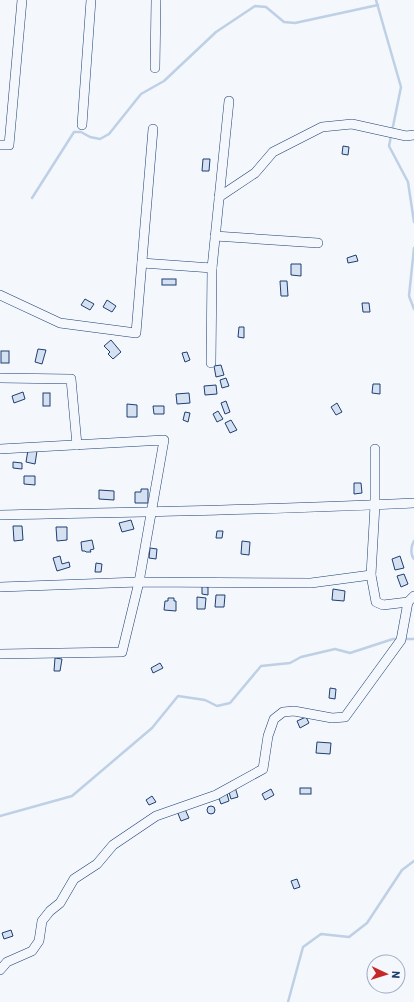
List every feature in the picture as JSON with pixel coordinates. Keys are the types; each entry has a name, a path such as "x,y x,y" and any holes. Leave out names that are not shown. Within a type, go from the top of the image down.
{"street":[{"path":"0,145 9,145 22,0"},
{"path":"82,125 91,0"},
{"path":"155,68 156,0"},
{"path":"211,363 212,268 229,101"},
{"path":"219,197 255,173 272,152 322,127 352,124 406,136 414,135"},
{"path":"0,295 60,323 136,334 153,129"},
{"path":"216,236 318,243"},
{"path":"142,263 212,268"},
{"path":"0,378 71,379 77,445"},
{"path":"0,448 164,440 139,582 122,652 0,654"},
{"path":"0,970 7,962 32,951 39,941 42,921 50,911 60,903 74,879 97,864 113,845 156,816 216,795 263,769 268,736 274,719 283,712 294,711 332,718 345,716 401,640 411,599 383,605 376,602 371,575 375,505 375,449"},
{"path":"0,515 152,512 414,503"},
{"path":"0,587 139,582 311,583 371,575"}],"building":[{"path":"343,146 349,147 348,155 342,154"},
{"path":"203,159 210,159 209,171 202,171"},
{"path":"356,255 358,261 348,263 347,258"},
{"path":"291,264 301,264 301,276 291,275"},
{"path":"162,279 176,279 176,285 162,285"},
{"path":"280,281 287,281 288,296 281,296"},
{"path":"85,299 94,304 90,310 81,305"},
{"path":"107,300 116,306 112,312 103,307"},
{"path":"362,303 369,303 370,312 363,312"},
{"path":"239,327 244,327 244,338 238,337"},
{"path":"111,340 121,352 113,359 108,354 110,352 104,346"},
{"path":"38,349 46,350 42,364 35,362"},
{"path":"1,351 9,351 9,363 1,363"},
{"path":"187,352 190,360 185,362 182,353"},
{"path":"221,365 224,375 216,377 214,366"},
{"path":"226,378 229,386 222,388 220,380"},
{"path":"373,384 380,384 380,394 372,393"},
{"path":"216,385 217,394 205,395 204,386"},
{"path":"23,392 25,399 14,403 12,396"},
{"path":"43,393 50,393 50,406 43,406"},
{"path":"189,393 190,403 177,404 176,394"},
{"path":"226,401 230,412 225,414 221,403"},
{"path":"337,403 342,412 336,415 331,407"},
{"path":"127,404 137,405 137,417 127,417"},
{"path":"153,406 164,406 164,414 154,414"},
{"path":"218,411 223,419 217,422 213,414"},
{"path":"185,412 190,413 188,422 183,420"},
{"path":"231,420 237,430 230,433 225,423"},
{"path":"28,450 37,451 35,464 26,462"},
{"path":"13,462 22,463 22,469 13,468"},
{"path":"24,476 35,476 35,485 24,484"},
{"path":"354,483 361,483 362,493 354,494"},
{"path":"141,489 148,489 148,503 135,503 135,492 141,492"},
{"path":"99,490 114,491 114,500 99,499"},
{"path":"131,520 134,529 122,532 119,523"},
{"path":"13,526 22,526 23,540 14,541"},
{"path":"56,527 67,527 67,540 57,541"},
{"path":"217,531 223,531 222,538 216,538"},
{"path":"92,540 94,549 90,550 91,552 82,551 81,542"},
{"path":"242,541 250,542 249,555 241,554"},
{"path":"150,548 157,549 156,559 149,558"},
{"path":"60,556 62,564 69,562 70,567 57,571 53,558"},
{"path":"400,556 404,568 395,570 392,559"},
{"path":"96,563 102,564 101,572 95,572"},
{"path":"404,574 408,584 401,587 397,576"},
{"path":"202,586 208,587 208,595 202,594"},
{"path":"333,589 345,591 344,601 332,600"},
{"path":"216,595 225,595 224,607 215,607"},
{"path":"197,597 206,598 205,609 197,609"},
{"path":"168,598 174,598 174,601 176,601 176,611 164,610 165,601 168,601"},
{"path":"55,658 62,659 60,671 54,671"},
{"path":"160,663 163,668 153,673 151,668"},
{"path":"330,688 336,689 335,699 329,698"},
{"path":"306,717 309,723 300,728 297,721"},
{"path":"317,742 331,743 330,754 316,753"},
{"path":"235,787 238,797 231,799 228,789"},
{"path":"300,788 311,788 311,794 300,794"},
{"path":"271,789 274,795 265,800 262,794"},
{"path":"226,790 229,801 221,804 217,793"},
{"path":"152,796 156,802 149,805 146,800"},
{"path":"209,806 213,806 215,810 213,814 209,814 207,812 207,808"},
{"path":"184,807 189,818 181,821 177,811"},
{"path":"297,879 300,887 294,889 291,881"},
{"path":"11,930 13,936 4,939 2,933"}],"waterway":[{"path":"376,0 401,87 389,146 408,182 414,222"},
{"path":"32,198 74,132 81,132 90,137 100,139 109,134 141,94 164,81 216,32 255,6 266,7 284,22 295,23 378,5"},
{"path":"414,248 409,296 414,309"},
{"path":"414,541 411,550 414,559"},
{"path":"0,816 72,796 152,728 178,696 205,700 217,706 230,703 261,666 290,663 301,657 335,649 350,653 393,639 399,639"},
{"path":"404,639 414,639"},
{"path":"288,1002 303,947 321,934 349,937 367,923 402,870 414,861"}]}
